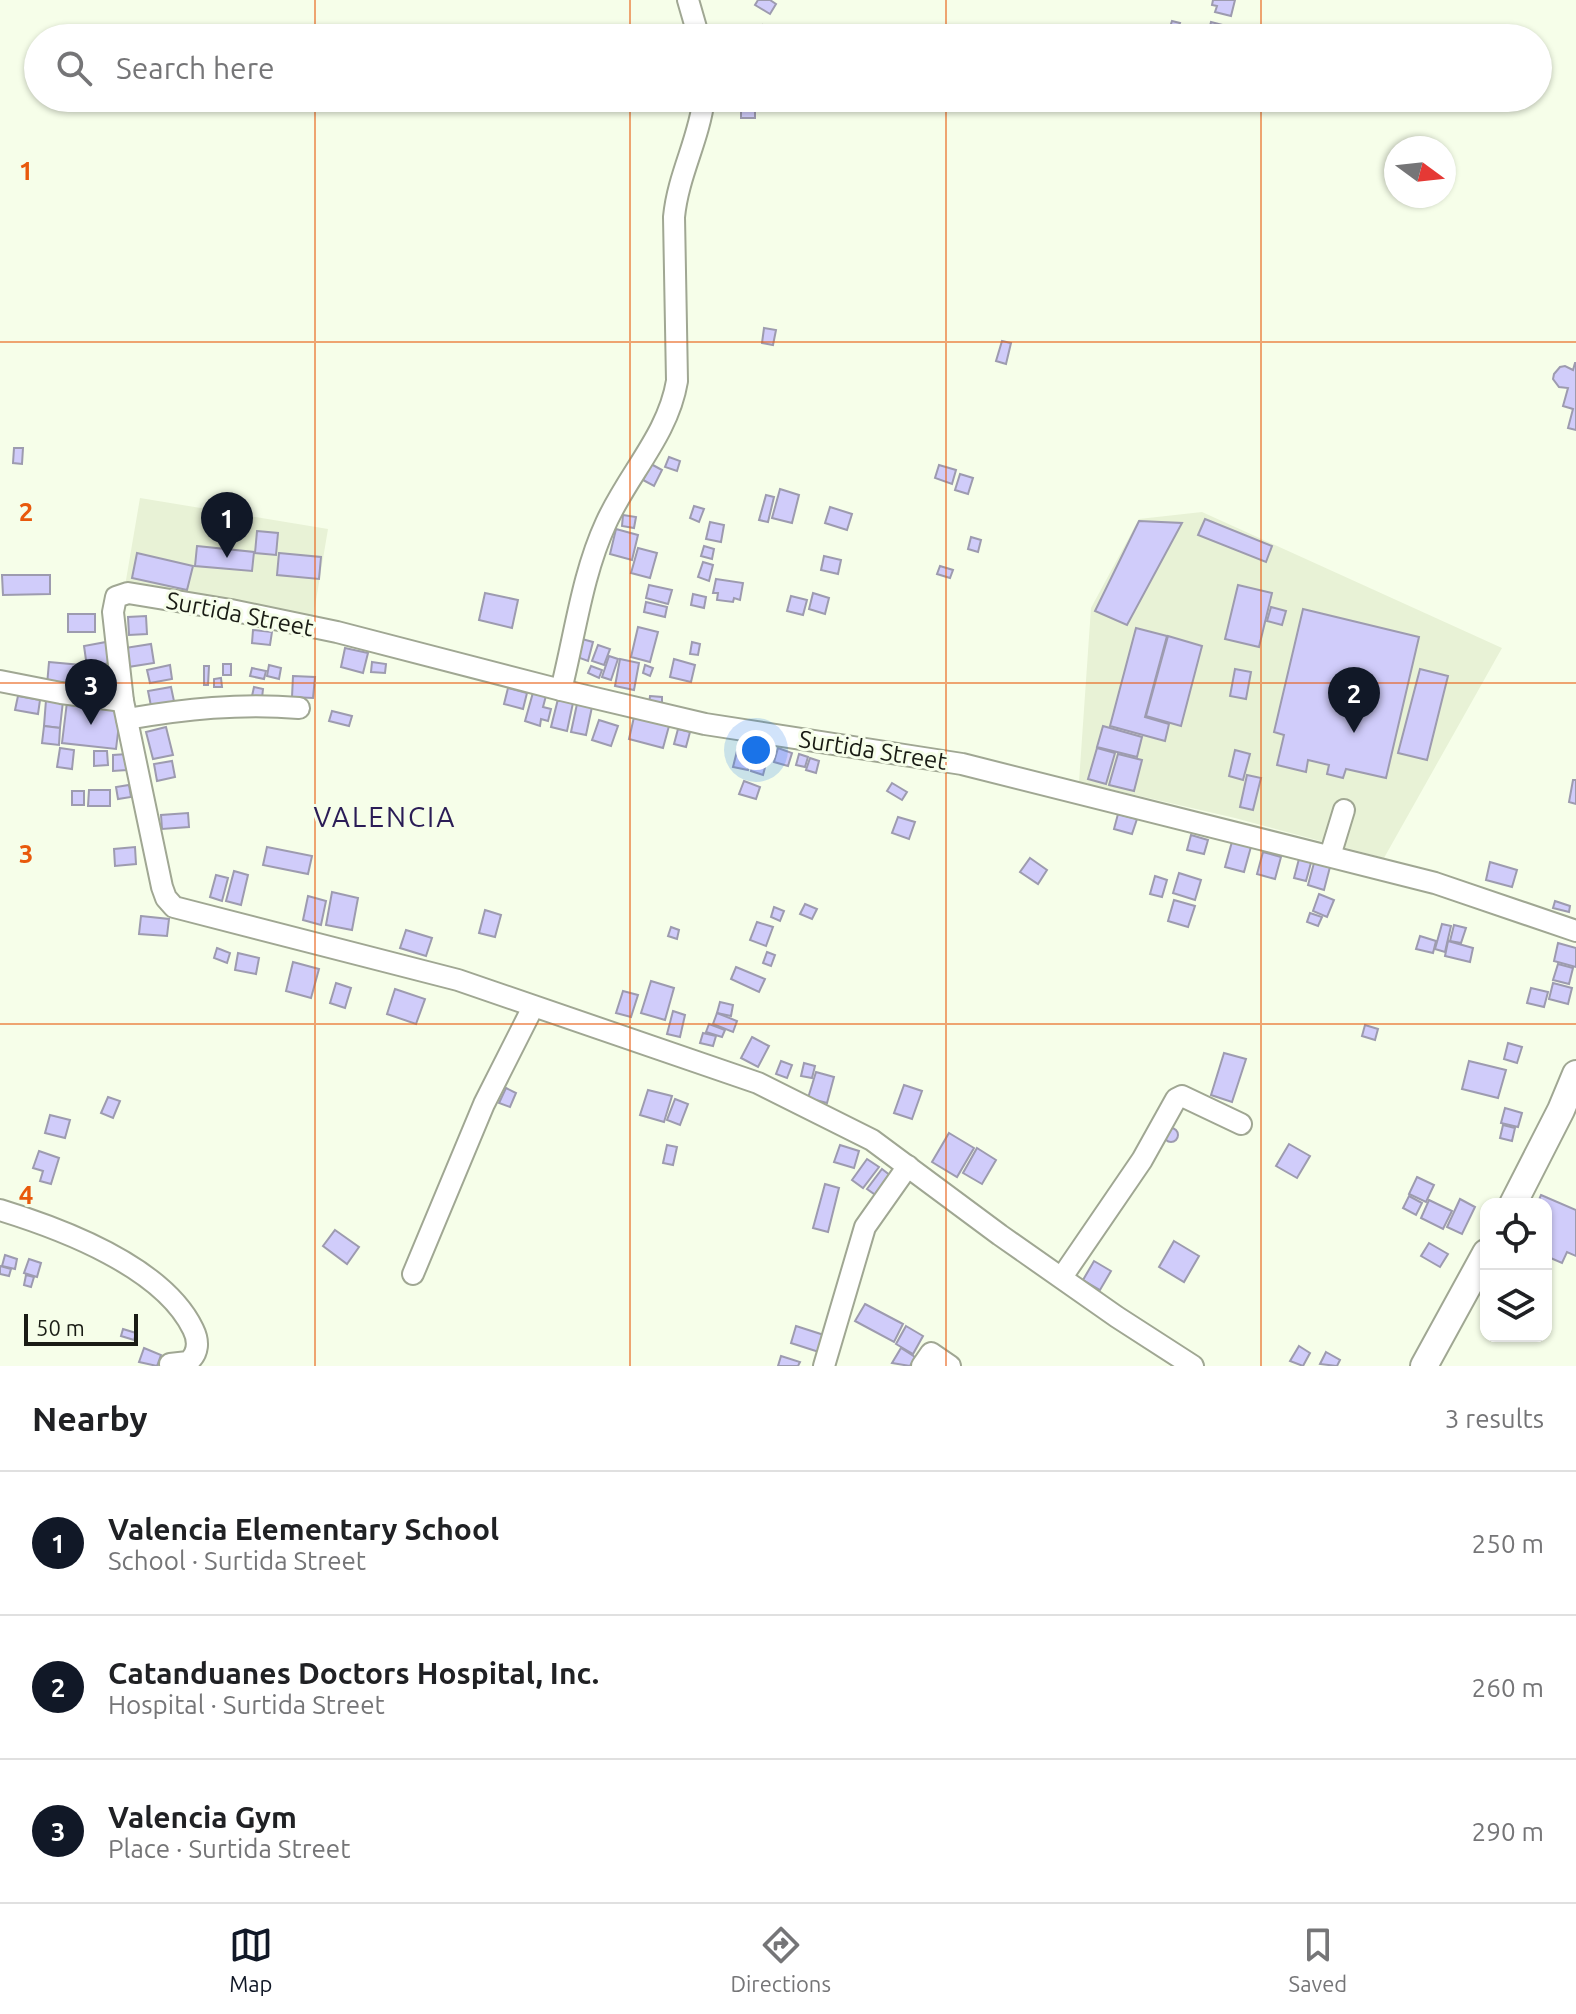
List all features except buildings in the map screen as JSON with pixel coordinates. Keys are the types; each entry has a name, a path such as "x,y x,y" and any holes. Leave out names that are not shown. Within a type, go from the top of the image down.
{"main road":[{"path":"1516,1198 1576,1074"},
{"path":"1424,1366 1480,1264"}],"street":[{"path":"688,0 695,24"},
{"path":"561,690 602,532 632,474 663,426 675,395 676,197 697,138 702,112"},
{"name":"Surtida Street","path":"125,710 113,612 116,597 128,593 288,622 561,690 740,730 962,764 1475,895 1576,931"},
{"path":"0,681 125,710 243,705 299,708"},
{"path":"125,710 162,887 174,907 418,969 758,1083 854,1130 1117,1317 1193,1366"},
{"path":"1330,856 1344,810"},
{"path":"413,1274 484,1104 533,1007"},
{"path":"1062,1277 1142,1160 1176,1099 1182,1096 1241,1124"},
{"path":"824,1366 865,1227 908,1166"},
{"path":"0,1210 53,1228 119,1259 165,1295 188,1319 197,1343 196,1353 188,1362 170,1364"},
{"path":"922,1366 931,1353 950,1366"}],"shaded area":[{"path":"140,498 328,529 313,618 125,586"},
{"path":"1202,512 1502,648 1384,858 1235,818 1079,782 1091,608 1139,519"}],"place":[{"name":"Valencia Elementary School","path":"227,558"},
{"name":"Valencia Gym","path":"91,725"},
{"name":"Catanduanes Doctors Hospital, Inc.","path":"1354,733"}],"district":[{"name":"VALENCIA","path":"385,816"}]}
